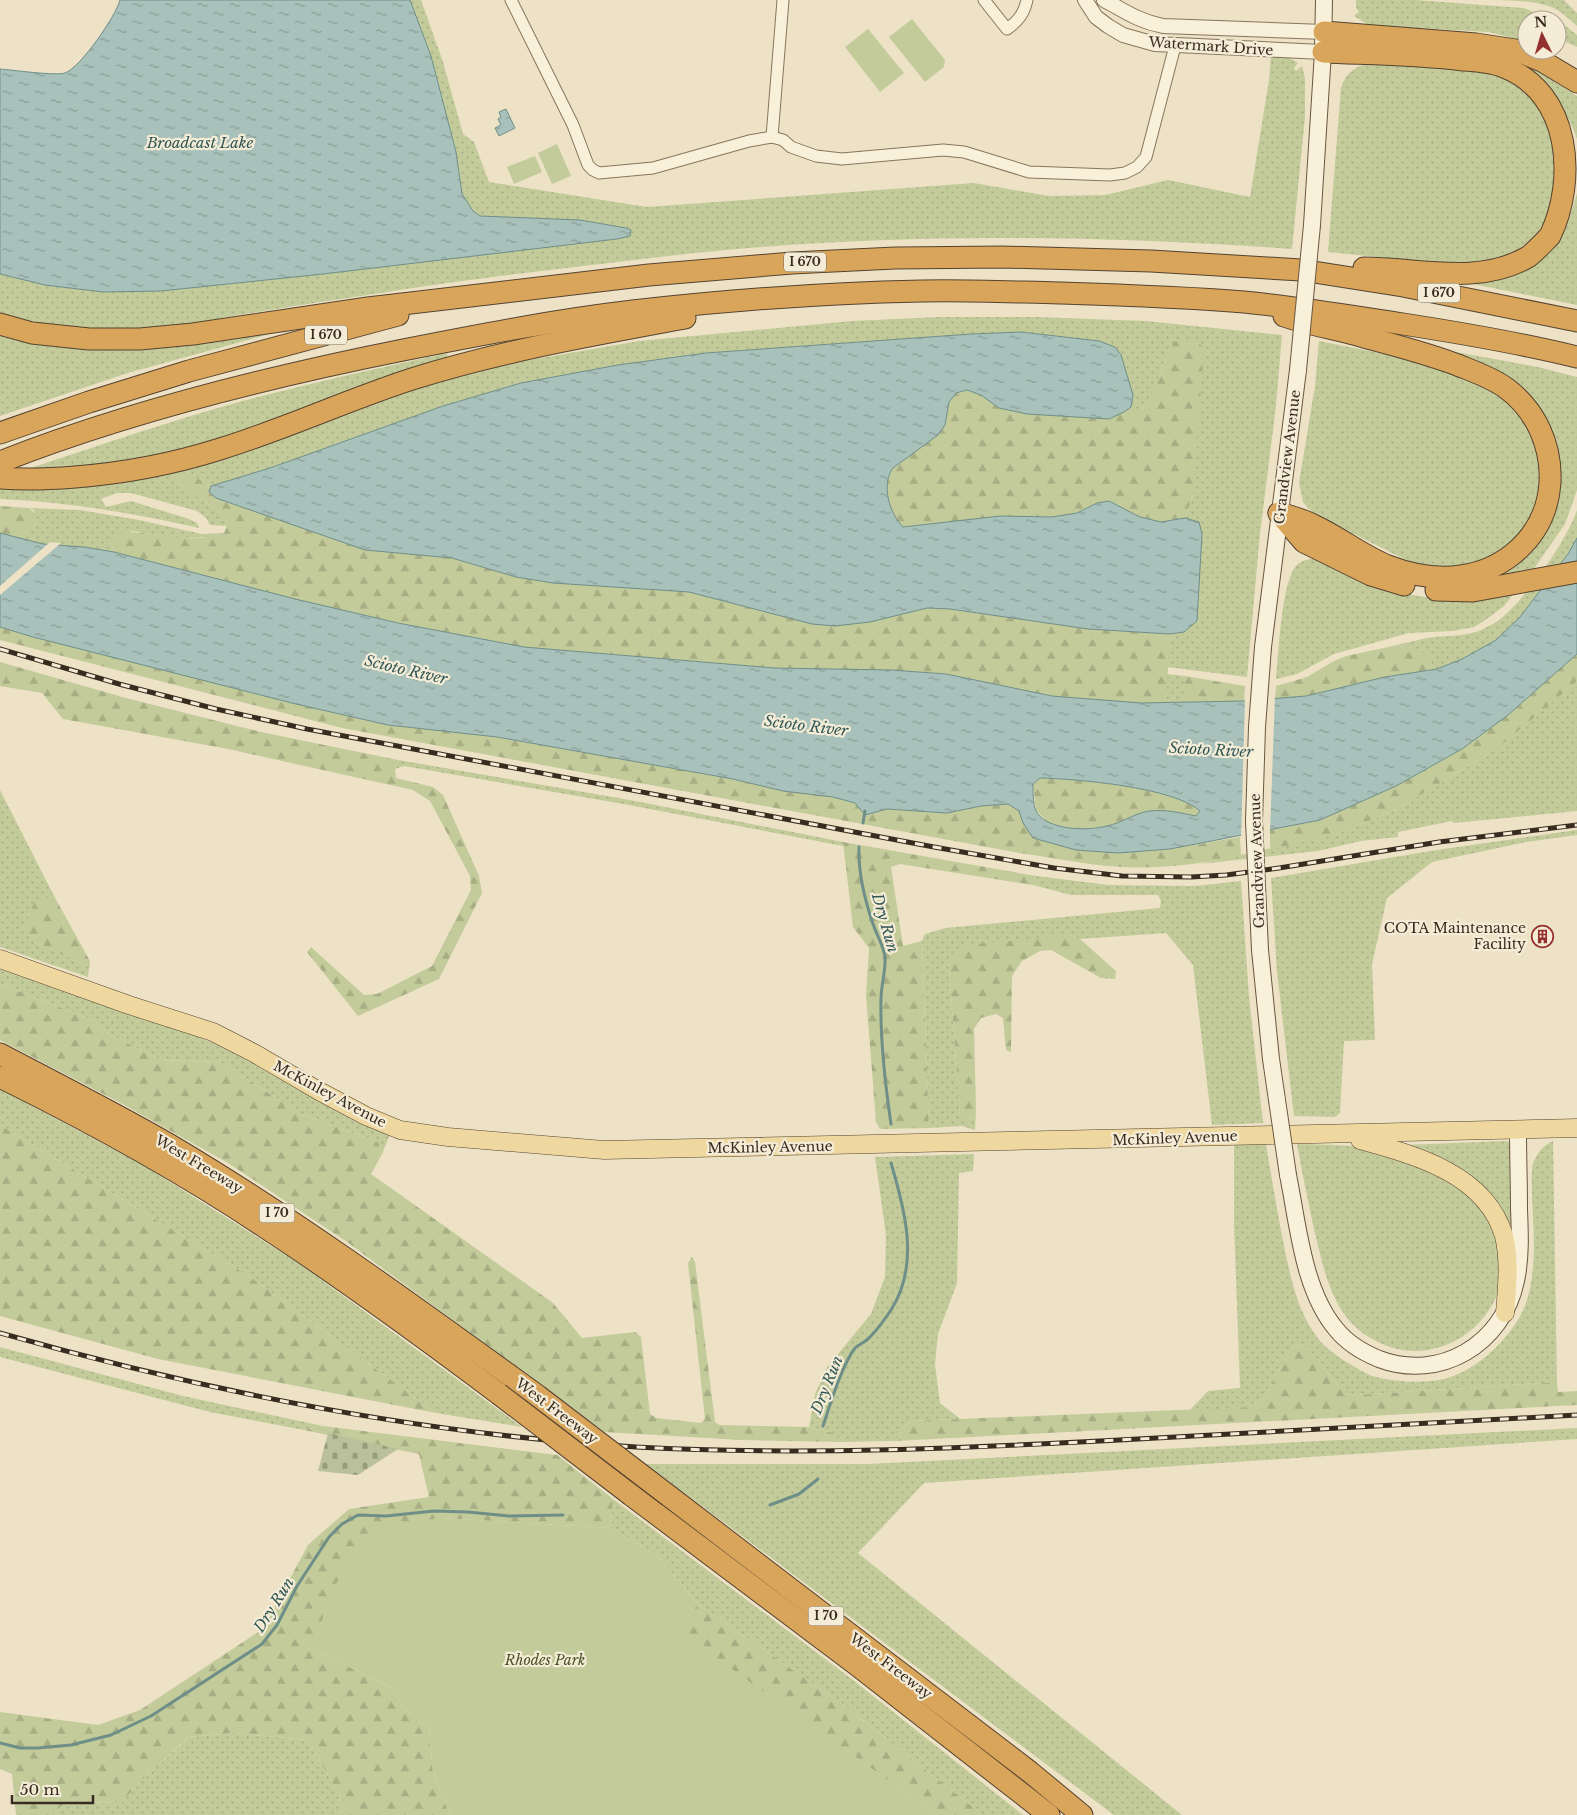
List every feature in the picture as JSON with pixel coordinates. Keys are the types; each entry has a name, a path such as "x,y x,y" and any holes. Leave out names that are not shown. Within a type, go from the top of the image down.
{"highway":[{"path":"1323,42 1476,44 1515,50 1542,61 1577,82"},
{"path":"1301,270 1366,268 1471,274 1509,265 1528,257 1554,231 1564,216 1571,198 1574,180 1575,162 1571,141 1558,110 1547,95 1518,74 1503,66 1323,42"},
{"name":"I 670","path":"2,432 89,402 189,372 462,297 649,275 792,263 895,258 1003,257 1150,261 1301,270 1403,286 1577,321"},
{"name":"I 670","path":"0,462 48,444 145,413 284,376 373,356 499,331 630,311 808,296 924,291 1014,292 1156,296 1242,302 1318,311 1464,334 1577,357"},
{"path":"0,478 18,480 65,478 112,474 140,469 220,449 403,383 473,361 545,345 808,296"},
{"path":"0,324 32,332 89,339 140,339 193,334 368,308 462,297"},
{"path":"1242,302 1308,324 1363,336 1430,356 1481,374 1506,388 1524,405 1538,423 1547,445 1550,459 1547,504 1532,534 1516,551 1495,566 1462,576 1429,577 1412,574 1386,565 1311,523 1279,513"},
{"path":"1279,513 1304,542 1371,575 1417,589 1473,591 1577,572"},
{"name":"West Freeway","path":"0,1054 107,1110 170,1146 259,1201 386,1285 538,1396 1022,1766 1082,1815"},
{"name":"West Freeway","path":"0,1077 130,1145 265,1227 388,1311 857,1665 1049,1815"}],"main road":[{"name":"Grandview Avenue","path":"1324,0 1312,226 1298,370 1263,647 1257,727 1254,821 1260,950 1271,1059 1288,1175 1312,1284 1328,1318 1336,1329 1356,1348 1395,1364 1412,1366 1439,1364 1470,1351 1491,1332 1504,1313 1516,1282 1519,1263 1518,1130"},
{"name":"McKinley Avenue","path":"0,959 129,1005 213,1032 382,1124 400,1130 448,1138 604,1150 1577,1128"},
{"path":"1341,1134 1402,1152 1443,1169 1455,1175 1490,1207 1504,1236 1507,1254 1504,1313"}],"street":[{"path":"511,0 573,125 588,165 592,170 599,173 653,168 749,141 772,138 783,140 791,147 816,156 842,159 943,150 964,152 1029,172 1110,175 1125,173 1137,167 1146,157 1175,46"},
{"path":"772,138 784,0"},
{"path":"984,0 1006,29 1016,22 1024,12 1027,0"},
{"name":"Watermark Drive","path":"1085,0 1096,17 1123,35 1155,44 1175,46 1323,42"},
{"name":"Watermark Drive","path":"1104,0 1130,16 1163,26 1323,42"}],"green space":[{"path":"410,0 421,0 443,62 463,134 474,142 489,182 647,207 974,183 1049,196 1105,195 1168,180 1250,197 1269,80 1271,55 1286,56 1298,63 1294,68 1296,71 1302,66 1305,79 1305,117 1292,249 1134,240 1055,238 976,238 817,243 660,257 486,278 155,327 129,329 80,328 32,322 0,315 0,274 45,285 103,292 161,291 480,216 473,211 462,194 456,152 431,56"},
{"path":"1356,0 1416,0 1523,8 1528,10 1517,10 1517,39 1489,32 1369,25 1354,16 1359,12 1356,7"},
{"path":"1497,0 1564,0 1577,13 1577,26 1567,18 1567,10 1557,10 1529,2"},
{"path":"912,19 945,60 944,67 925,82 889,37"},
{"path":"1567,27 1577,35 1577,47 1567,42"},
{"path":"868,29 904,73 880,92 845,47"},
{"path":"1507,59 1536,70 1577,96 1577,139 1565,112 1558,102 1540,84"},
{"path":"1376,62 1482,70 1516,81 1555,120 1560,204 1533,244 1517,253 1486,263 1438,263 1328,252 1341,88 1346,77 1354,69"},
{"path":"557,144 571,176 552,184 538,153"},
{"path":"535,156 542,172 514,184 507,167"},
{"path":"1577,193 1577,305 1473,284 1472,279 1564,227 1571,213"},
{"path":"939,317 1037,317 1146,321 1282,335 1276,406 1260,534 1247,677 1167,667 1170,634 1184,632 1199,522 1185,518 1193,495 1173,343 1150,399 1140,411 1124,412 1131,407 1115,347 1099,341 1021,332 971,334 706,353 618,365 521,383 443,406 270,468 211,486 183,470 260,446 433,383 490,367 639,341 852,321"},
{"path":"266,331 266,335 128,373 0,416 0,334"},
{"path":"1179,339 1193,340 1204,347 1193,495 1185,518 1161,522 1140,517 1109,501 1097,503 1077,513 1052,517 1000,516 902,527 897,521 888,498 889,475 893,468 945,425 949,402 956,393 967,390 981,395 999,408 1109,419 1124,412 1141,410 1150,399 1173,343"},
{"path":"1319,341 1399,357 1456,373 1509,399 1537,441 1543,481 1531,518 1513,541 1496,554 1482,561 1450,568 1420,565 1404,559 1316,515 1308,508 1303,502 1299,483 1315,386"},
{"path":"1450,351 1538,367 1577,377 1577,490 1565,524 1531,573 1482,582 1532,543 1554,445"},
{"path":"447,353 448,359 210,443 139,461 27,470 138,432 243,401"},
{"path":"183,470 211,486 209,492 217,498 365,549 452,558 516,577 553,583 689,592 812,624 870,622 927,608 951,609 1088,629 1170,634 1166,703 1141,703 1052,696 946,674 891,670 774,668 524,647 398,623 295,599 114,552 111,543 121,532 186,538 198,538 224,533 227,526 226,517 173,479 171,473"},
{"path":"171,473 173,479 226,517 227,526 210,525 206,518 197,511 131,493 117,493 101,499 106,507 131,501 189,519 197,523 199,528 101,509 0,499 0,486 86,486 149,478"},
{"path":"0,506 29,508 37,515 36,523 19,538 0,533"},
{"path":"29,508 80,510 139,520 202,534 224,533 212,537 177,538 132,531 111,543 114,552 84,547 43,544 19,538 36,523 34,510"},
{"path":"1577,510 1577,538 1568,554 1521,617 1496,640 1462,659 1437,669 1429,670 1432,662 1409,647 1393,646 1434,637 1476,632 1499,620 1526,593 1547,565 1565,536"},
{"path":"1317,558 1381,585 1413,595 1431,598 1515,592 1504,606 1474,627 1453,631 1409,633 1334,654 1297,674 1276,679 1284,600 1292,572 1298,564"},
{"path":"0,627 33,637 388,725 497,737 733,779 783,791 833,797 855,803 865,814 887,809 947,813 981,806 1008,804 1019,811 1023,823 1118,853 1170,849 1240,837 1241,856 1191,864 1158,867 1124,867 1096,865 1019,853 342,728 0,640"},
{"path":"1393,646 1409,647 1429,655 1432,662 1429,670 1385,677 1306,696 1275,699 1276,686 1307,677 1346,656"},
{"path":"1577,654 1577,680 1573,685 1495,750 1397,809 1340,833 1270,850 1270,830 1320,820 1396,786 1462,749 1508,715"},
{"path":"0,662 126,698 261,732 398,760 395,769 396,778 433,787 443,795 479,876 482,893 439,979 358,1016 307,952 311,947 364,995 377,994 432,966 471,890 470,876 430,801 413,790 228,749 63,719 42,693 0,686"},
{"path":"1167,674 1185,676 1185,702 1166,703"},
{"path":"1185,676 1245,686 1244,701 1185,702"},
{"path":"1577,680 1577,811 1454,823 1452,821 1398,832 1398,837 1361,841 1318,851 1200,864 1340,833 1397,809 1495,750"},
{"path":"398,760 630,800 843,842 843,846 629,805 404,766 395,769"},
{"path":"1040,778 1077,780 1147,790 1187,803 1200,811 1196,816 1177,812 1131,816 1106,827 1069,829 1048,823 1036,810 1033,784"},
{"path":"0,790 54,896 35,902 24,929 36,943 86,965 90,961 88,977 0,947"},
{"path":"1577,830 1577,835 1526,842 1432,862 1387,898 1372,964 1375,1040 1344,1041 1340,1113 1335,1117 1294,1116 1277,972 1271,878 1430,851"},
{"path":"843,842 1036,876 1033,885 900,864 891,867 903,946 922,941 929,1128 880,1129 876,1122 866,996 869,948 853,927"},
{"path":"1036,876 1109,885 1195,886 1241,881 1249,997 1263,1123 1212,1125 1193,965 1166,933 1080,939 1070,935 952,954 949,967 960,1115 967,1120 973,1118 976,1111 975,1130 962,1126 929,1128 922,941 925,934 945,928 1160,908 1161,901 1158,895 1071,895 1033,885"},
{"path":"54,896 90,961 87,966 36,943 23,929 35,901"},
{"path":"1070,935 1080,939 1116,971 1115,979 1101,978 1051,950 1040,951 1022,961 1012,976 1011,1052 1006,1050 1003,1018 996,1014 981,1018 974,1029 976,1111 973,1118 966,1120 960,1116 949,967 951,954 965,945"},
{"path":"0,969 185,1032 226,1048 356,1122 390,1134 382,1154 378,1142 301,1114 220,1062 161,1060 109,1034 95,1021 0,984"},
{"path":"0,984 95,1021 109,1034 161,1060 220,1062 301,1114 378,1142 382,1154 371,1174 553,1303 582,1338 635,1332 641,1337 650,1414 656,1418 701,1423 705,1419 688,1263 692,1257 695,1262 715,1422 720,1425 808,1427 833,1433 841,1442 740,1440 605,1432 347,1242 228,1163 126,1106 0,1040"},
{"path":"0,1089 143,1165 300,1264 522,1427 436,1413 249,1276 0,1125"},
{"path":"0,1125 249,1276 436,1413 158,1359 0,1316"},
{"path":"1506,1141 1511,1143 1514,1224 1504,1224 1405,1145"},
{"path":"1553,1141 1557,1382 1357,1395 1345,1394 1305,1344 1294,1346 1286,1356 1262,1401 1250,1407 1190,1410 1208,1391 1240,1388 1234,1223 1234,1145 1266,1144 1291,1278 1304,1315 1317,1337 1337,1356 1369,1375 1388,1380 1414,1382 1439,1380 1465,1371 1490,1353 1519,1318 1525,1306 1533,1272 1532,1167 1540,1151"},
{"path":"1297,1144 1366,1147 1393,1153 1406,1157 1466,1188 1495,1224 1501,1272 1501,1283 1495,1300 1486,1315 1474,1328 1445,1346 1411,1351 1379,1343 1354,1326 1338,1304 1325,1273"},
{"path":"974,1154 973,1171 959,1173 957,1283 938,1334 935,1364 940,1403 960,1419 912,1421 904,1426 896,1441 841,1442 833,1433 809,1427 815,1394 828,1366 871,1314 885,1277 886,1235 875,1157"},
{"path":"1305,1344 1345,1394 1357,1395 1557,1382 1558,1392 1577,1391 1577,1405 896,1441 904,1426 912,1421 1250,1407 1262,1401 1286,1356 1294,1346"},
{"path":"0,1347 183,1396 323,1426 304,1430 210,1412 0,1357"},
{"path":"323,1426 557,1455 613,1499 611,1528 442,1518 315,1650 392,1688 403,1707 429,1728 433,1772 450,1815 341,1815 339,1793 307,1740 234,1733 188,1737 140,1782 121,1803 67,1802 50,1815 16,1815 12,1774 0,1769 0,1712 98,1725 140,1710 263,1629 308,1545 349,1509 429,1497 419,1454 304,1430"},
{"path":"1577,1428 1577,1439 924,1483 858,1553 1182,1815 1114,1815 646,1464 868,1464"},
{"path":"328,1433 398,1449 358,1475 318,1471"},
{"path":"613,1499 853,1680 1023,1815 983,1815 842,1704 698,1604 658,1556 611,1528"},
{"name":"Rhodes Park","path":"442,1518 611,1528 658,1556 698,1604 677,1630 937,1815 450,1815 433,1772 429,1728 403,1707 392,1688 315,1650 328,1596 374,1527"},
{"path":"698,1604 842,1704 983,1815 937,1815 676,1630"},
{"path":"234,1733 307,1740 339,1793 341,1815 50,1815 67,1802 121,1803 140,1782 189,1737"}],"water":[{"name":"Broadcast Lake","path":"120,0 410,0 431,56 456,152 462,194 473,211 480,216 580,220 626,228 631,230 630,236 323,274 161,291 103,292 45,285 0,274 0,69 60,74 72,69 97,41"},
{"path":"506,109 515,128 499,136 495,128 501,125 498,119 501,117 499,112"},
{"path":"1021,332 1099,341 1115,347 1121,355 1133,395 1131,407 1109,419 1027,414 999,408 981,395 967,390 956,393 949,402 945,425 938,435 893,468 889,475 888,498 894,514 903,527 1000,516 1052,517 1077,513 1097,503 1109,501 1140,517 1161,522 1185,518 1199,522 1202,534 1197,621 1184,632 1170,634 1088,629 950,609 927,608 870,622 835,626 812,624 689,592 553,583 516,577 452,558 365,550 216,498 209,492 211,486 270,468 443,406 521,383 618,365 706,353"},
{"name":"Scioto River","path":"0,533 43,544 84,547 114,552 295,599 398,623 524,647 774,668 891,670 946,674 1052,696 1141,703 1244,701 1306,696 1385,677 1437,669 1462,659 1496,640 1520,617 1568,554 1577,538 1577,654 1508,715 1462,749 1396,786 1320,820 1170,849 1118,853 1076,850 1033,838 1023,823 1019,811 1008,804 981,806 947,813 887,809 865,815 855,803 833,797 783,791 733,779 497,737 388,725 296,704 0,627","holes":["1040,778 1147,790 1187,803 1200,811 1196,816 1167,811 1150,811 1099,828 1079,829 1058,826 1041,818 1036,811 1033,794 1033,784"]}],"pier":[{"path":"50,542 61,543 0,595 0,586"},
{"path":"1275,696 1270,832 1241,839 1245,699"}],"waterway":[{"name":"Dry Run","path":"863,823 865,811"},
{"name":"Dry Run","path":"859,847 859,866 864,894 885,957 881,994 881,1030 891,1124"},
{"name":"Dry Run","path":"823,1426 850,1355 855,1348 873,1334 889,1313 900,1293 905,1275 907,1256 905,1218 891,1163"},
{"name":"Dry Run","path":"770,1505 799,1494 818,1479"},
{"name":"Dry Run","path":"0,1743 20,1748 71,1745 111,1735 151,1716 262,1644 277,1625 297,1586 329,1537 342,1524 358,1515 386,1516 434,1511 509,1516 563,1515"}],"railway":[{"path":"0,649 119,684 216,709 307,729 934,847 1054,868 1122,876 1191,877 1226,875 1439,842 1577,825"},
{"path":"0,1333 157,1374 315,1407 475,1432 555,1441 636,1447 761,1451 950,1448 1577,1415"}],"place":[{"name":"COTA Maintenance Facility","path":"1542,936"}]}
